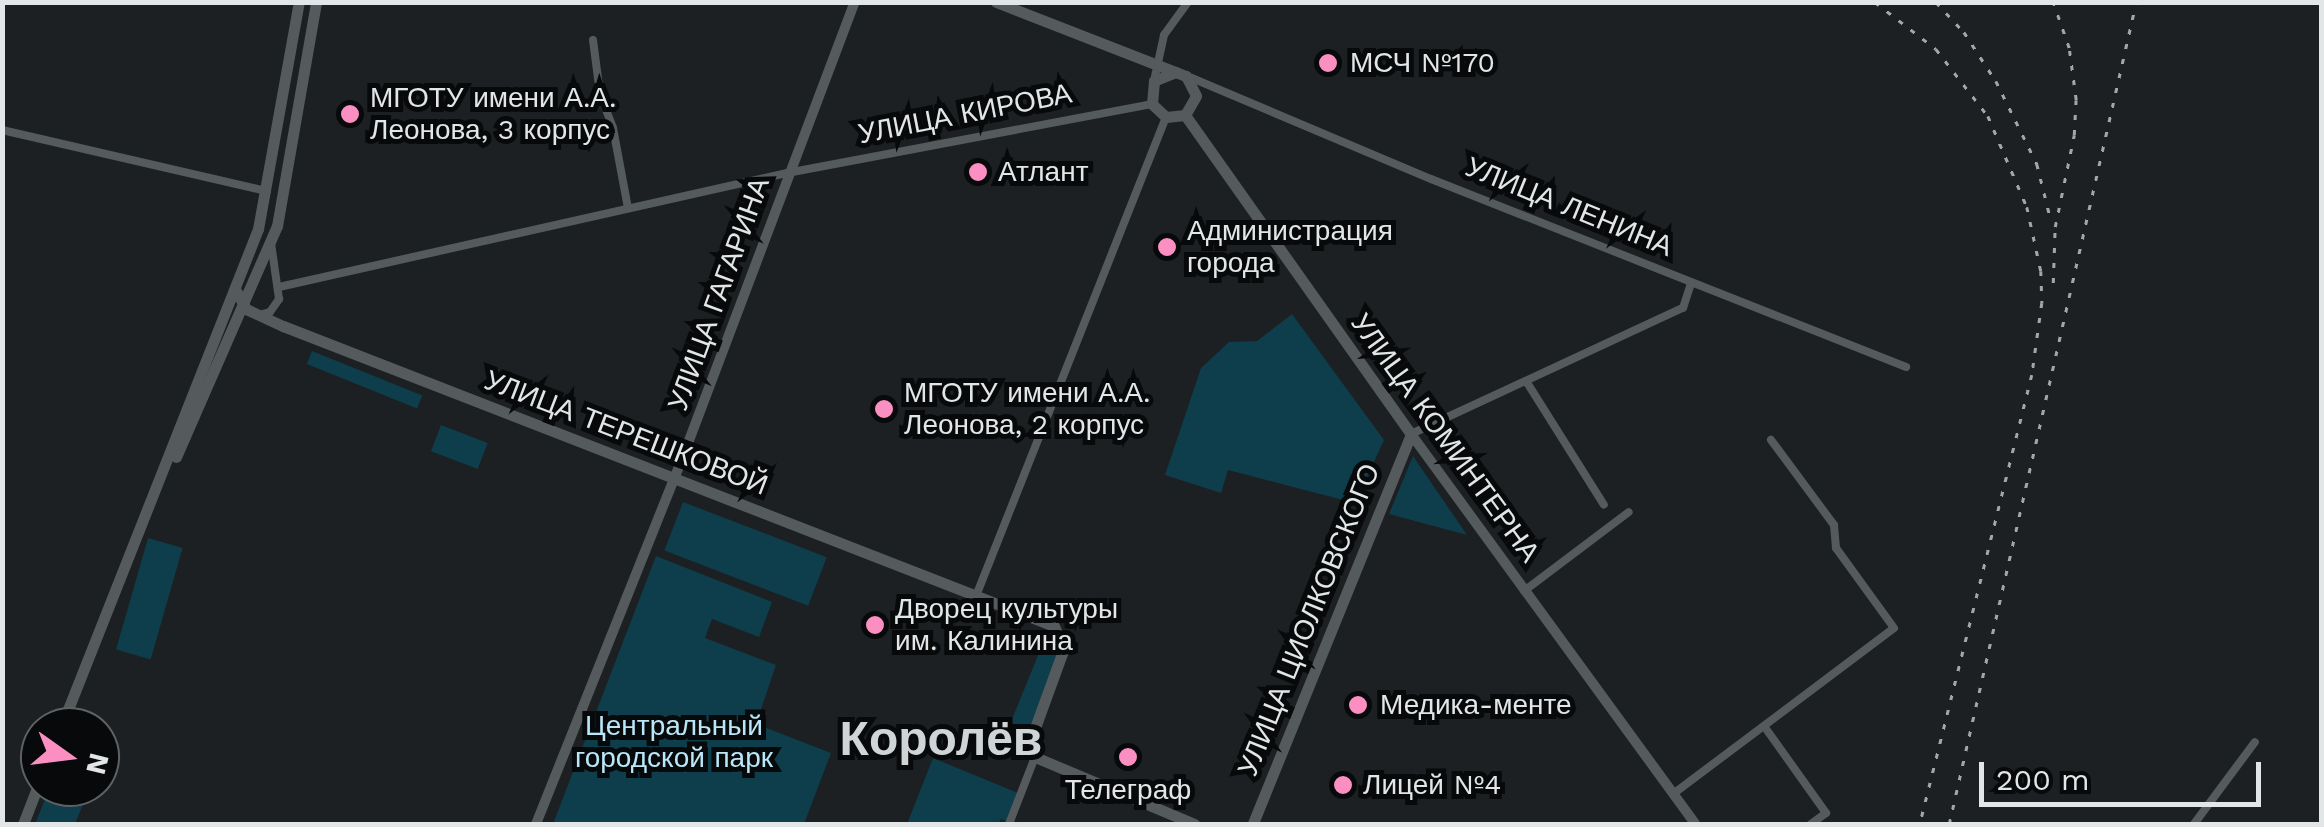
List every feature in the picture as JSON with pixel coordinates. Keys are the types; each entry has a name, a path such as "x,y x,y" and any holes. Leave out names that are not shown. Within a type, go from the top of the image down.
{"main road":[{"path":"69,707 258,229 299,2"},
{"path":"161,476 172,466 232,326 249,309 271,243 281,208 316,2"},
{"name":"УЛИЦА ЛЕНИНА","path":"996,2 1181,74"},
{"path":"1181,74 1196,96 1185,115 1166,117 1152,104 1154,81 1181,74"},
{"name":"УЛИЦА КОМИНТЕРНА","path":"1185,115 1411,434"},
{"path":"235,289 249,309"},
{"name":"УЛИЦА ТЕРЕШКОВОЙ","path":"249,309 1054,626 1064,648 1029,744 1035,757"},
{"name":"УЛИЦА ЦИОЛКОВСКОГО","path":"1253,824 1411,434"},
{"path":"1035,757 1194,824"}],"street":[{"name":"УЛИЦА ГАГАРИНА","path":"536,824 674,479 855,2"},
{"path":"1154,81 1164,35 1188,2"},
{"path":"594,40 600,94 613,128 628,208"},
{"name":"УЛИЦА ЛЕНИНА","path":"1181,74 1906,367"},
{"path":"1196,96 1216,89"},
{"name":"УЛИЦА КИРОВА","path":"279,287 787,173 1152,104"},
{"path":"976,597 1166,117"},
{"path":"2,130 267,191"},
{"path":"249,309 276,306 279,287 271,243"},
{"path":"1411,434 1683,308 1691,283"},
{"path":"1526,381 1604,504"},
{"name":"УЛИЦА КОМИНТЕРНА","path":"1411,434 1695,824"},
{"path":"1673,794 1894,628 1836,548 1834,525 1771,440"},
{"path":"1524,591 1630,512"},
{"path":"1764,726 1826,813 1811,824"},
{"path":"2194,824 2255,742"},
{"path":"1009,824 1035,757"}],"green space":[{"path":"1292,314 1384,440 1355,503 1228,470 1221,493 1165,475 1201,368 1229,342 1257,341"},
{"path":"312,351 422,396 417,409 307,364"},
{"path":"441,425 488,443 478,469 431,451"},
{"path":"1413,456 1467,535 1389,514"},
{"path":"683,502 827,557 808,606 664,551"},
{"path":"148,538 183,548 151,659 116,650"},
{"name":"Центральный городской парк","path":"656,556 772,602 759,637 712,619 705,638 776,665 756,724 831,753 804,824 553,824"},
{"path":"1048,631 1055,635 1060,648 1029,733 1010,724"},
{"path":"933,758 1018,793 1006,821 907,824"},
{"path":"42,807 82,807 75,824 35,824"}],"railway":[{"path":"1875,2 1936,49 1988,116 2027,207 2041,271 2042,303 2032,375 1920,824"},
{"path":"1936,2 1964,32 1996,81 2037,164 2051,220"},
{"path":"2053,2 2069,48 2076,100 2074,135 2055,227 2053,283"},
{"path":"1949,824 2136,2"}],"place":[{"name":"МСЧ №170","path":"1328,63"},
{"name":"МГОТУ имени А.А. Леонова, 3 корпус","path":"350,114"},
{"name":"Атлант","path":"978,172"},
{"name":"Администрация города","path":"1167,247"},
{"name":"МГОТУ имени А.А. Леонова, 2 корпус","path":"884,409"},
{"name":"Дворец культуры им. Калинина","path":"875,625"},
{"name":"Медика-менте","path":"1358,705"},
{"name":"Телеграф","path":"1128,757"},
{"name":"Лицей №4","path":"1343,785"}],"district":[{"name":"Королёв","path":"941,739"}]}
